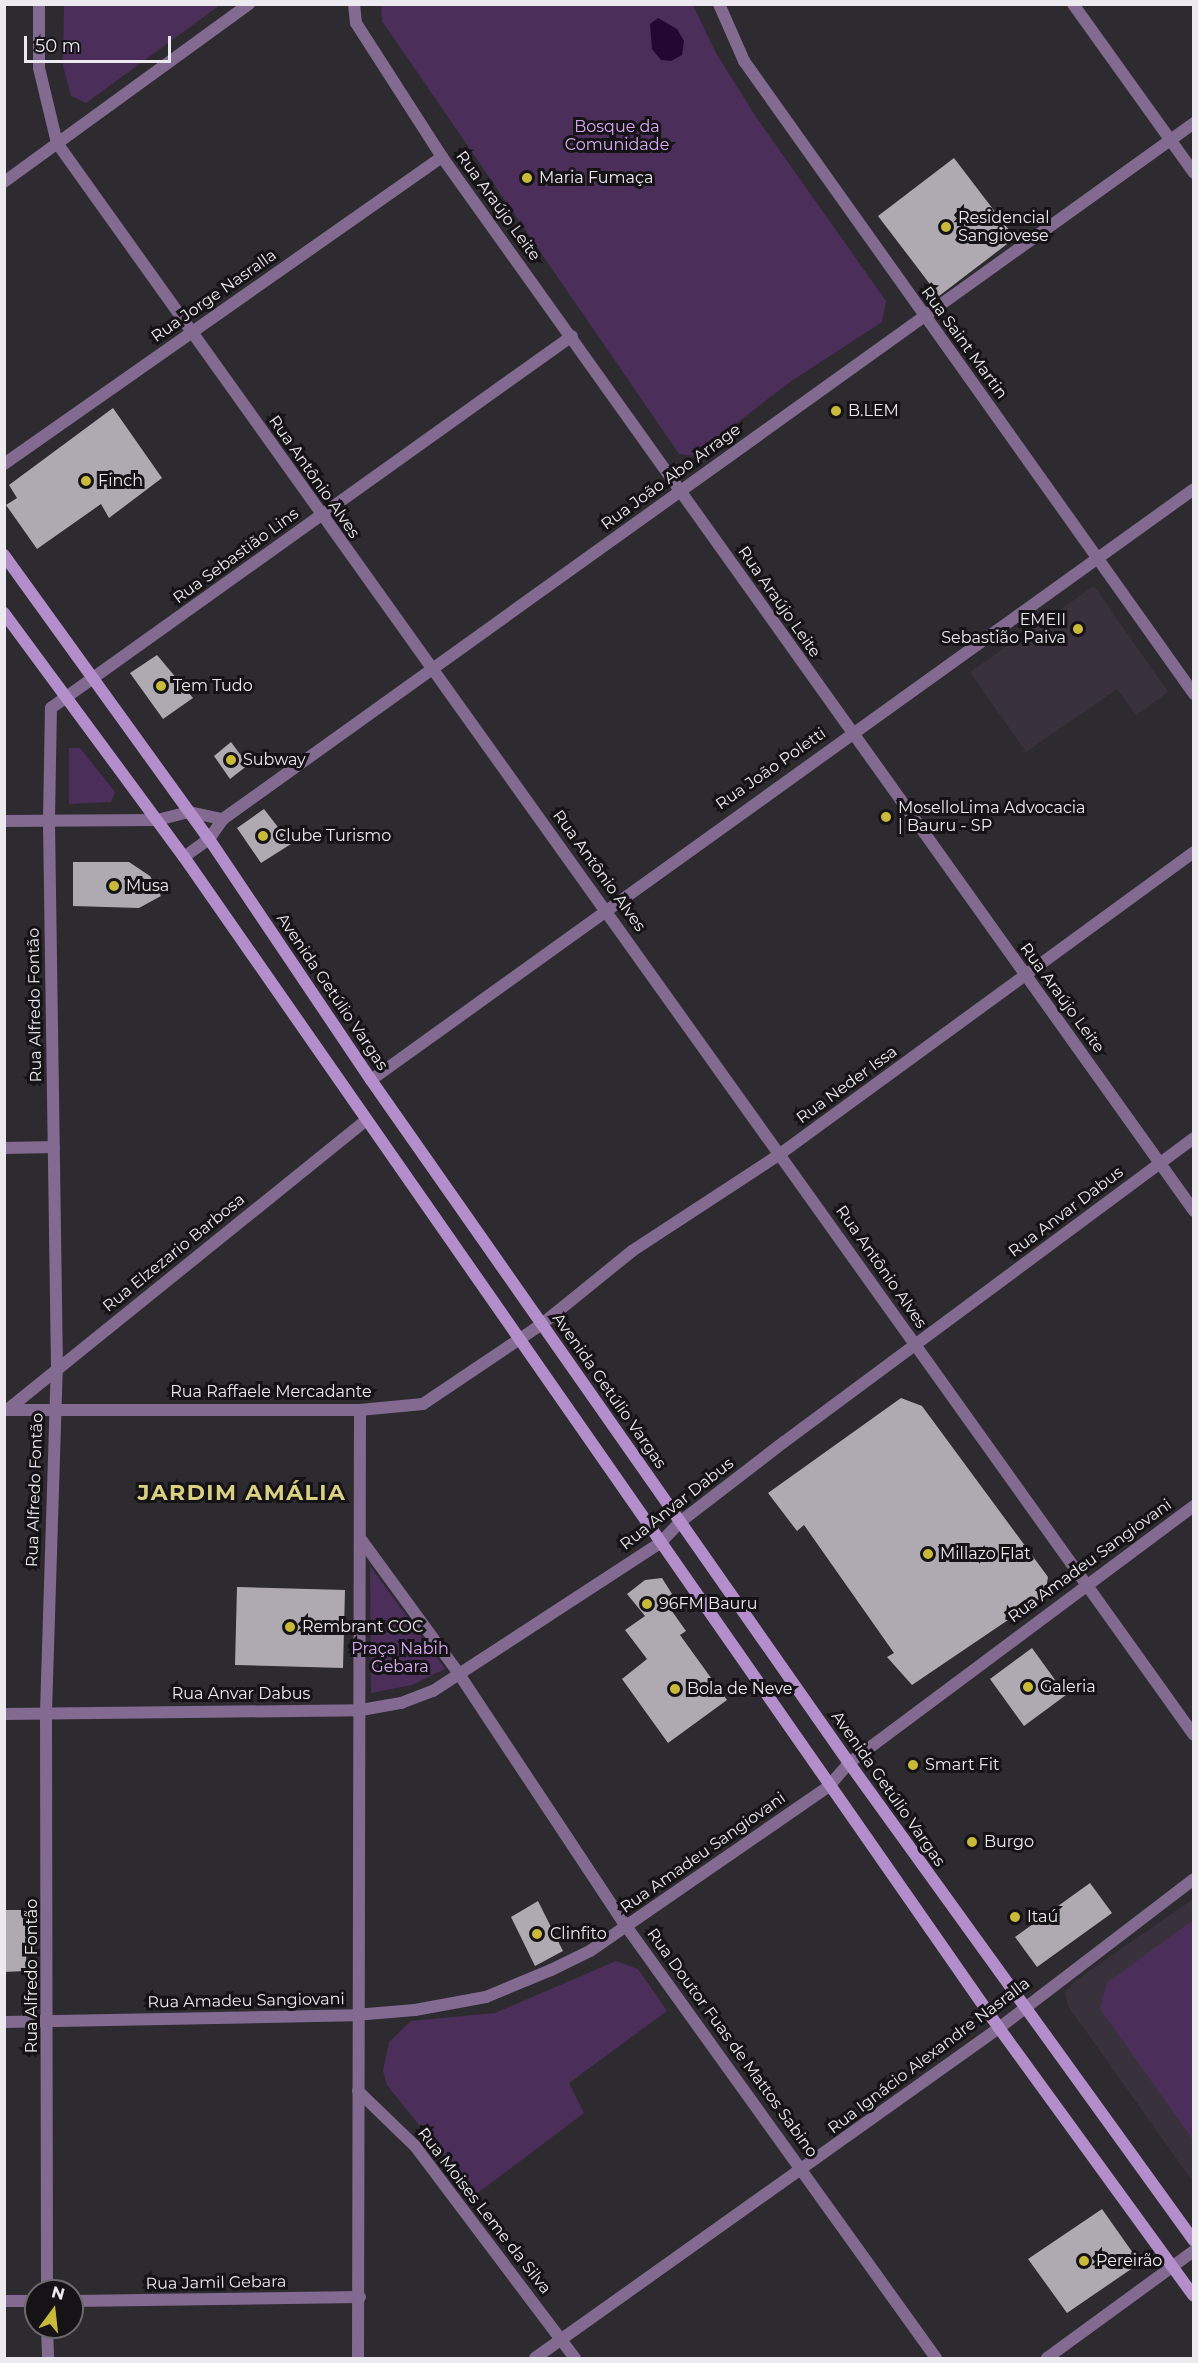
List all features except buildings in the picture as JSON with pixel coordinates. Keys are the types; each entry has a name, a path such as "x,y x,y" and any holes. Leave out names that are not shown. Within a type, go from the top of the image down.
{"main road":[{"name":"Avenida Getúlio Vargas","path":"4,555 209,839 371,1080 849,1763 1194,2241"},
{"path":"4,613 184,857 829,1786 999,2028 1194,2296"}],"street":[{"name":"Rua Antônio Alves","path":"39,4 39,68 57,143 431,671 605,907 1194,1735"},
{"path":"4,182 249,4"},
{"name":"Rua Araújo Leite","path":"354,4 356,24 442,158 572,336 850,733 1194,1210"},
{"name":"Rua Saint Martin","path":"719,4 744,61 923,316 1099,556 1194,694"},
{"path":"1073,4 1194,173"},
{"name":"Rua João Abo Arrage","path":"184,857 209,839 223,819 1194,123"},
{"name":"Rua Jorge Nasralla","path":"4,464 442,158"},
{"name":"Rua Sebastião Lins","path":"67,698 572,336"},
{"name":"Rua João Poletti","path":"371,1080 605,907 1194,489"},
{"name":"Rua Alfredo Fontão","path":"47,2279 50,2021 46,1712 57,1368 49,820 51,708 67,698"},
{"path":"4,821 157,820 189,812 223,819"},
{"name":"Rua Neder Issa","path":"518,1341 632,1251 780,1154 1194,852"},
{"name":"Rua Elzezario Barbosa","path":"6,1411 365,1120"},
{"name":"Rua Anvar Dabus","path":"4,1714 361,1710 401,1703 459,1674 660,1543 680,1522 1194,1138"},
{"path":"4,1148 54,1147"},
{"name":"Rua Raffaele Mercadante","path":"6,1411 54,1409 360,1410 423,1404 518,1341"},
{"path":"358,2358 360,2297 355,2015 361,1710 360,1410"},
{"name":"Rua Amadeu Sangiovani","path":"4,2022 355,2015 486,1996 590,1951 829,1786 849,1763 1086,1584 1194,1506"},
{"name":"Rua Doutor Fuas de Mattos Sabino","path":"360,1538 459,1674 626,1926 936,2358"},
{"name":"Rua Ignácio Alexandre Nasralla","path":"535,2358 803,2170 999,2028 1023,2006 1194,1879"},
{"name":"Rua Moises Leme da Silva","path":"358,2091 415,2146 563,2339 575,2358"},
{"path":"1047,2358 1194,2251"},
{"name":"Rua Jamil Gebara","path":"84,2301 360,2297"},
{"path":"4,2301 24,2301"},
{"path":"47,2339 48,2358"}],"shaded area":[{"path":"658,18 677,29 684,41 682,55 671,61 661,60 652,49 650,24"},
{"name":"EMEII Sebastião Paiva","path":"1094,586 1168,692 1136,715 1117,689 1026,752 970,672"},
{"path":"1193,1899 1193,2182 1068,2006 1065,1992 1075,1981"}],"green space":[{"path":"64,4 220,5 86,103 71,96 63,66"},
{"name":"Bosque da Comunidade","path":"381,5 693,5 716,53 756,117 886,301 882,322 790,382 694,456 679,454 382,21"},
{"path":"69,748 80,748 115,792 111,802 69,804"},
{"name":"Praça Nabih Gebara","path":"370,1566 445,1669 412,1685 371,1693"},
{"path":"1193,1920 1193,2140 1100,2009 1107,1983"},
{"path":"616,1961 638,1969 667,2011 569,2083 584,2113 475,2195 387,2085 383,2071 389,2042 411,2021 495,2013"}],"place":[{"name":"Maria Fumaça","path":"527,178"},
{"name":"Residencial Sangiovese","path":"946,227"},
{"name":"B.LEM","path":"836,411"},
{"name":"Finch","path":"86,481"},
{"name":"EMEII Sebastião Paiva","path":"1078,629"},
{"name":"Tem Tudo","path":"161,686"},
{"name":"Subway","path":"231,760"},
{"name":"MoselloLima Advocacia | Bauru - SP","path":"886,817"},
{"name":"Clube Turismo","path":"263,836"},
{"name":"Musa","path":"114,886"},
{"name":"Millazo FIat","path":"928,1554"},
{"name":"96FM Bauru","path":"647,1604"},
{"name":"Rembrant COC","path":"290,1627"},
{"name":"Galeria","path":"1028,1687"},
{"name":"Bola de Neve","path":"675,1689"},
{"name":"Smart Fit","path":"913,1765"},
{"name":"Burgo","path":"972,1842"},
{"name":"Itaú","path":"1015,1917"},
{"name":"Clinfito","path":"537,1934"},
{"name":"Pereirão","path":"1084,2261"}],"district":[{"name":"JARDIM AMÁLIA","path":"242,1493"}]}
